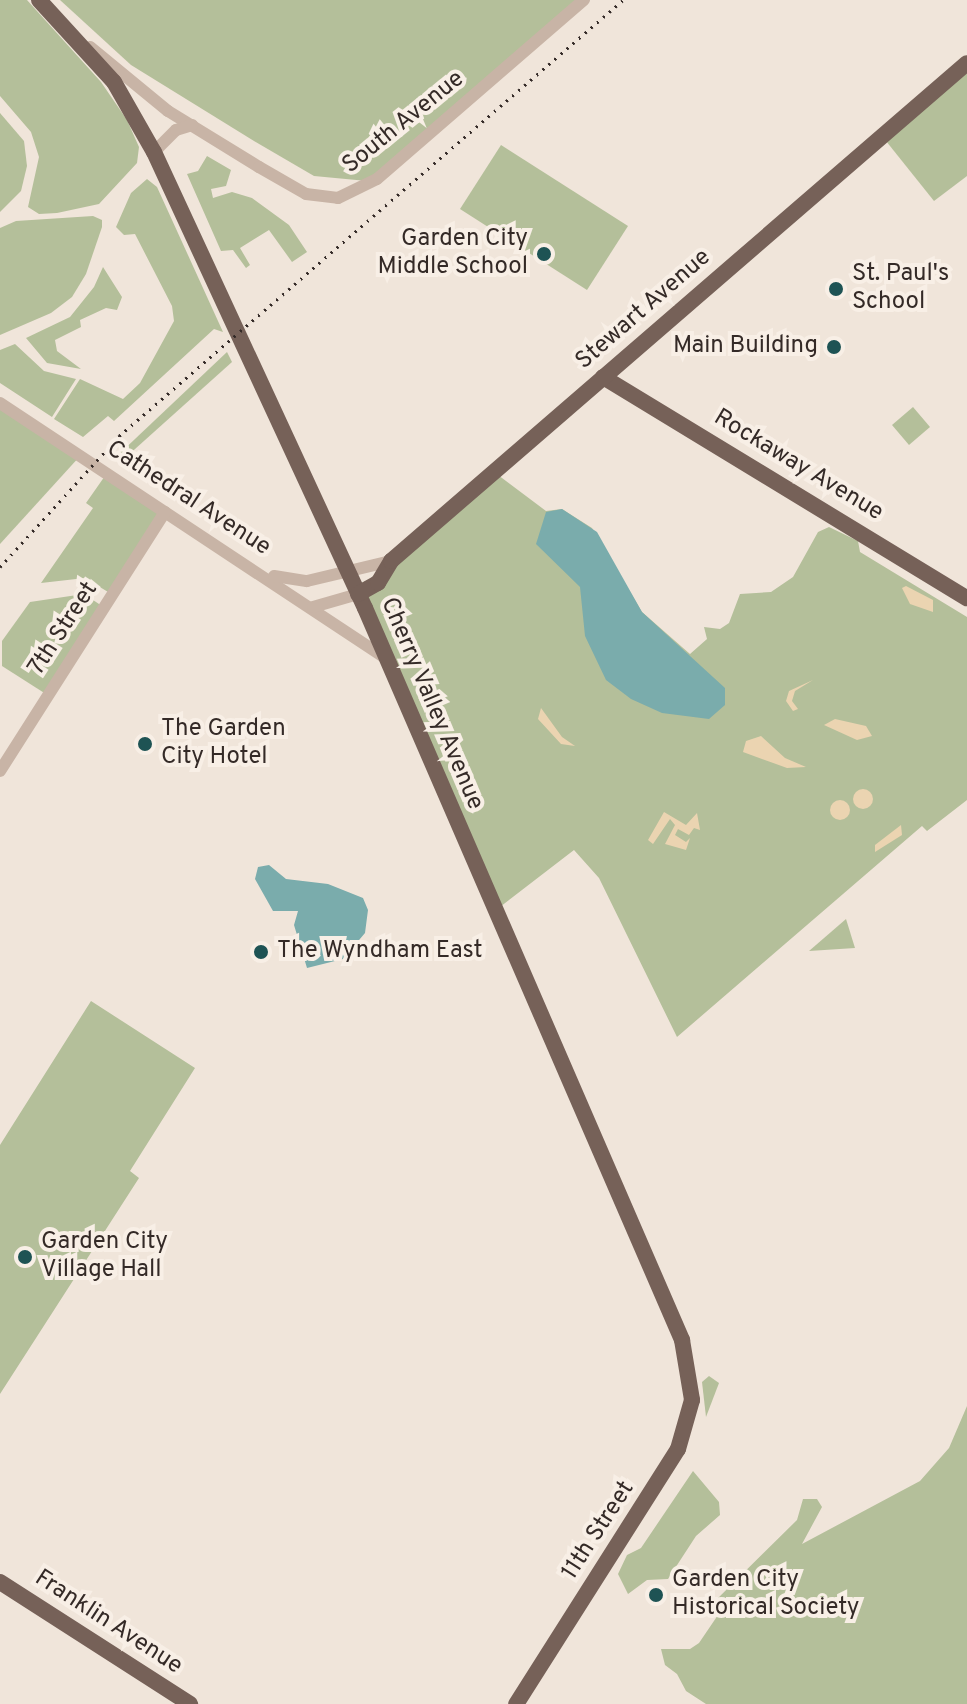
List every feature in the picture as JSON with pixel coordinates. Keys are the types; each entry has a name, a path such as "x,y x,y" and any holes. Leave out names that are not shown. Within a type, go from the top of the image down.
{"main road":[{"path":"39,0 102,68"},
{"name":"Stewart Avenue","path":"358,594 383,578 391,561 967,63"},
{"name":"Cherry Valley Avenue","path":"102,68 154,152 358,594 682,1340 690,1372"},
{"name":"Rockaway Avenue","path":"603,377 967,598"},
{"name":"11th Street","path":"516,1704 670,1464 690,1410 690,1372"},
{"name":"Franklin Avenue","path":"0,1582 190,1704"}],"street":[{"name":"South Avenue","path":"168,111 306,194 330,199 356,193 584,0"},
{"path":"75,39 168,111"},
{"path":"102,68 168,111"},
{"path":"154,152 176,130 192,125"},
{"name":"Cathedral Avenue","path":"0,403 259,571 387,659"},
{"name":"7th Street","path":"0,771 165,512"},
{"path":"259,571 307,581 391,561"},
{"path":"313,607 358,594"}],"green space":[{"path":"0,0 27,0 101,82 127,120 139,147 137,163 99,204 39,214 28,207 39,157 31,132 0,96"},
{"path":"60,0 581,0 367,181 314,176 254,141 131,65"},
{"path":"967,63 967,176 934,201 882,136"},
{"path":"0,113 24,141 27,166 21,191 0,212"},
{"path":"501,145 628,226 587,290 460,209"},
{"path":"207,156 231,170 226,186 211,189 213,198 232,192 252,198 289,225 307,252 292,262 269,230 240,248 250,265 246,268 233,250 221,251 187,174 198,171"},
{"path":"147,179 157,187 223,332 214,329 114,421 108,416 83,437 54,419 80,379 123,399 140,383 174,321 172,306 135,234 124,235 116,227 131,193"},
{"path":"93,216 102,220 102,227 86,274 72,297 51,313 0,335 0,228 16,221"},
{"path":"103,267 122,297 117,310 106,308 80,320 81,327 55,340 57,351 81,369 47,363 26,338 70,317 94,287"},
{"path":"15,344 44,371 76,379 52,417 0,383 0,350"},
{"path":"227,352 232,362 125,458 117,456"},
{"path":"0,401 81,455 0,544"},
{"path":"913,407 930,427 909,445 892,425"},
{"path":"494,472 546,511 562,509 592,528 642,612 690,654 707,639 704,627 720,629 729,623 740,594 771,592 793,577 818,532 829,527 858,541 860,552 967,617 967,800 927,831 922,826 677,1037 599,878 574,850 496,910 355,586 370,579"},
{"path":"107,473 167,512 113,595 85,578 41,583 93,508 86,503"},
{"path":"84,594 105,608 49,696 2,666 2,641 30,602"},
{"path":"846,919 855,948 809,951"},
{"path":"91,1001 195,1068 130,1171 139,1178 0,1394 0,1145"},
{"path":"709,1376 719,1383 706,1417 702,1382"},
{"path":"967,1406 967,1704 706,1704 686,1691 677,1674 665,1665 661,1649 690,1649 699,1643 718,1615 712,1604 797,1520 803,1499 817,1499 822,1507 802,1544 920,1481 949,1448"},
{"path":"693,1471 719,1502 720,1515 696,1536 668,1579 647,1580 628,1594 618,1574 627,1555 641,1548"}],"sand":[{"path":"906,586 933,600 933,612 910,604 902,588"},
{"path":"813,680 795,691 792,701 798,709 793,711 786,701 789,691"},
{"path":"541,708 562,737 575,746 561,744 538,719"},
{"path":"835,719 866,726 872,736 857,740 824,725"},
{"path":"761,736 785,758 806,767 787,768 743,752 746,741"},
{"path":"863,789 870,792 873,799 870,806 863,809 856,806 853,799 856,792"},
{"path":"840,800 847,803 850,810 847,817 840,820 833,817 830,810 833,803"},
{"path":"664,812 686,825 697,813 700,830 694,828 689,835 678,829 675,835 686,842 690,838 686,850 665,844 675,825 670,819 653,844 648,840"},
{"path":"901,825 902,835 875,852 875,845"}],"water":[{"path":"562,509 597,532 642,612 725,688 725,705 709,719 662,713 631,699 606,680 585,636 580,587 536,544 546,512"},
{"path":"269,865 286,879 328,884 363,898 368,910 365,933 343,959 307,968 294,925 298,911 273,911 255,879 258,867"}],"railway":[{"path":"0,567 119,436 623,0"}],"place":[{"name":"Garden City Middle School","path":"544,254"},
{"name":"St. Paul's School","path":"836,289"},
{"name":"Main Building","path":"834,347"},
{"name":"The Garden City Hotel","path":"145,744"},
{"name":"The Wyndham East","path":"261,952"},
{"name":"Garden City Village Hall","path":"25,1257"},
{"name":"Garden City Historical Society","path":"656,1595"}]}
